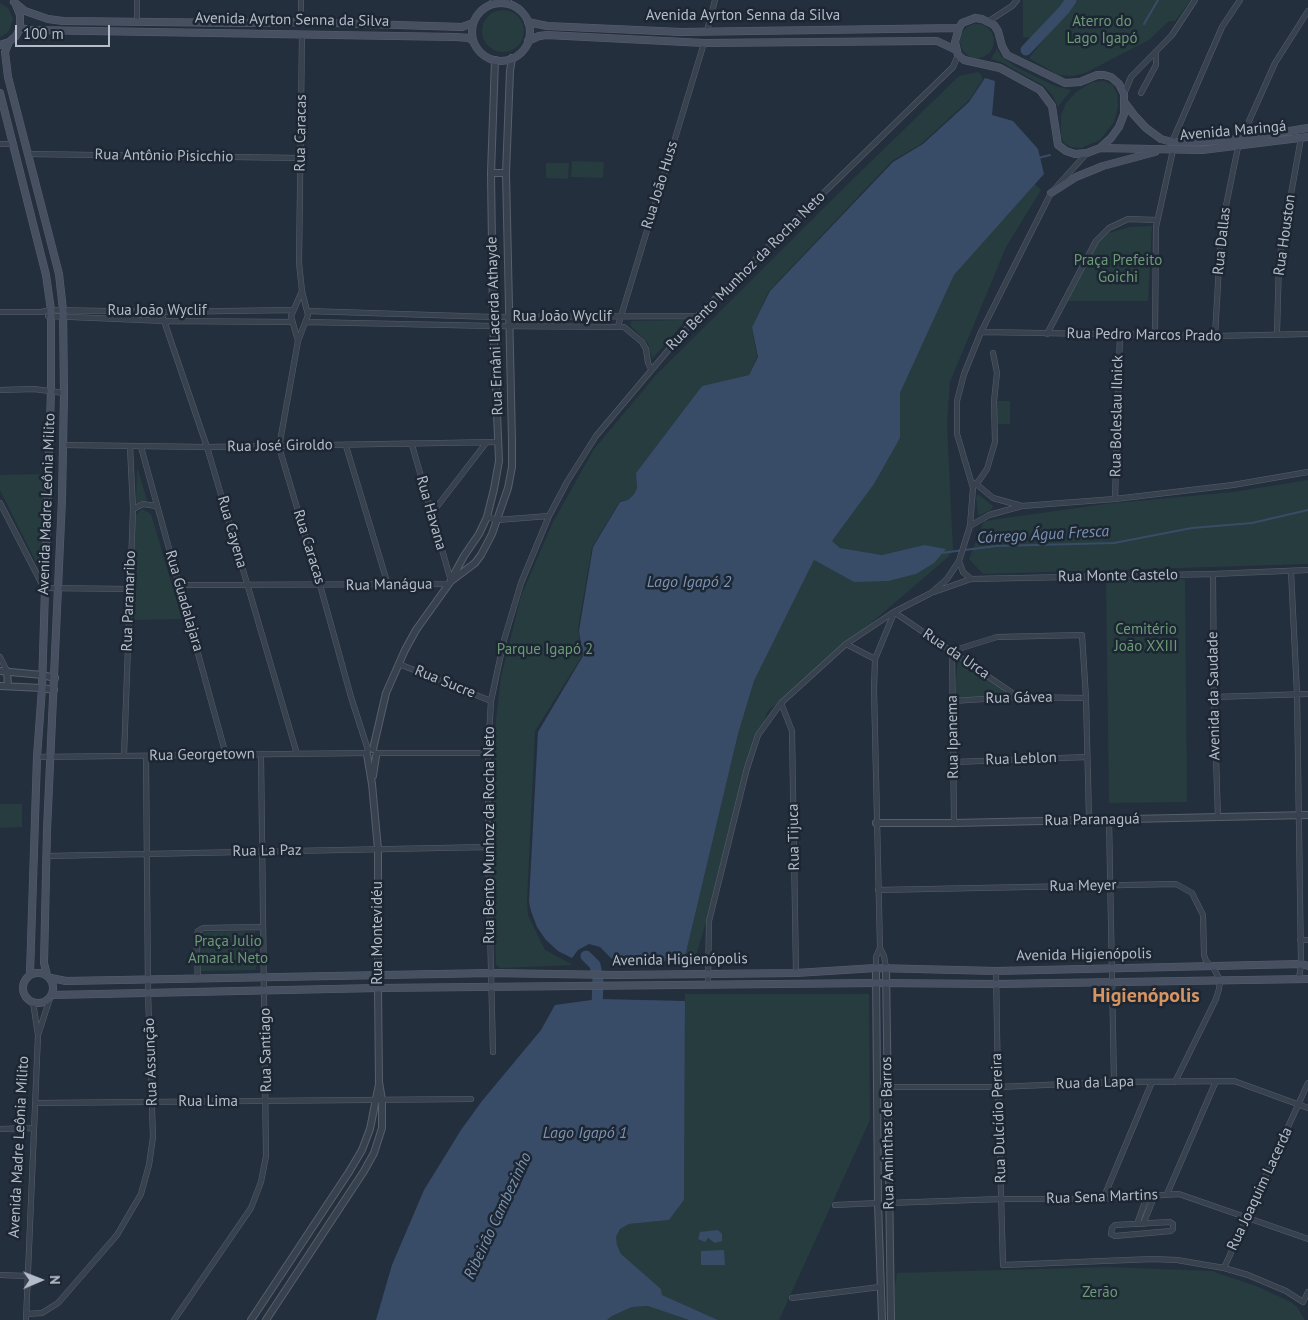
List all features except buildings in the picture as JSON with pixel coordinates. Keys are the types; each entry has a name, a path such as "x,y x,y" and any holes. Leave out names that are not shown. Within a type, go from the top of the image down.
{"main road":[{"name":"Avenida Ayrton Senna da Silva","path":"13,1 25,11 48,19 63,21 301,22 462,27 473,23"},
{"path":"0,46 16,36 20,28 20,15 13,1"},
{"path":"494,2 508,2 522,12 528,22 528,41 524,49 512,58 495,60 482,54 473,41 473,23 481,11 494,2"},
{"path":"957,52 955,35 958,28 962,23 975,18 982,19 994,25 1007,55 1065,83 1080,82 1097,75 1111,77 1119,84 1124,94"},
{"name":"Avenida Ayrton Senna da Silva","path":"528,22 547,26 707,32 958,28"},
{"name":"Avenida Ayrton Senna da Silva","path":"20,28 30,30 464,37 473,41"},
{"name":"Avenida Ayrton Senna da Silva","path":"528,41 547,35 704,43 937,41 957,52 964,60 1000,68 1040,90 1052,106 1058,145 1066,151 1075,154 1088,153"},
{"name":"Avenida Madre Leônia Milito","path":"9,42 5,52 8,77 59,274 63,314 63,445 55,678 50,758 44,963 49,976"},
{"name":"Avenida Madre Leônia Milito","path":"0,93 43,262 51,314 42,688 37,757 30,974"},
{"name":"Avenida Maringá","path":"1088,153 1100,148 1119,127 1124,114 1124,94"},
{"name":"Avenida Maringá","path":"1125,103 1146,128 1162,139 1172,142 1200,142 1241,138 1308,128"},
{"name":"Avenida Maringá","path":"1100,148 1202,150 1304,137"},
{"path":"1051,193 1076,178 1103,166 1164,150"},
{"name":"Avenida Higienópolis","path":"49,976 66,980 149,980 491,973 585,975 708,974 876,968 996,971 1304,965"},
{"path":"39,972 49,976 54,986 51,996 42,1003 33,1002 26,996 23,987 24,982 30,974 39,972"},
{"name":"Avenida Higienópolis","path":"51,996 148,992 378,988 876,983 996,984 1308,979"}],"street":[{"path":"137,0 137,22"},
{"path":"301,0 301,22"},
{"path":"707,32 715,0"},
{"path":"989,22 1012,6 1017,0"},
{"path":"1124,94 1131,77 1172,35 1195,0"},
{"path":"1172,142 1222,27 1240,0"},
{"path":"1241,138 1275,63 1308,11"},
{"name":"Rua Caracas","path":"302,34 300,263 302,291 306,310 305,323 298,341 278,447 351,696 371,752"},
{"name":"Rua João Huss","path":"618,326 704,43"},
{"name":"Rua Bento Munhoz da Rocha Neto","path":"491,988 488,753 491,701 504,640 521,583 549,516 567,482 596,436 697,316 953,66 957,52"},
{"path":"1141,94 1156,65 1156,52"},
{"name":"Rua Ernâni Lacerda Athayde","path":"508,317 506,173 512,58"},
{"name":"Rua Ernâni Lacerda Athayde","path":"450,583 464,556 480,534 487,516 497,474 498,442 493,326 491,173 495,60"},
{"name":"Rua Houston","path":"1277,333 1279,261 1304,137"},
{"path":"0,144 14,144"},
{"name":"Rua Dallas","path":"1215,336 1221,230 1238,146"},
{"path":"1155,335 1157,220 1172,150"},
{"path":"708,985 709,921 747,768 758,735 781,703 846,644 894,612 931,593 947,579 959,560 970,526 973,488 957,434 957,401 964,374 981,332 1051,193 1088,153"},
{"name":"Rua Antônio Pisicchio","path":"28,154 300,158"},
{"path":"491,173 506,173"},
{"path":"1047,334 1096,240 1109,228 1128,219 1157,220"},
{"path":"39,245 51,242"},
{"path":"43,262 55,259"},
{"name":"Rua Caracas","path":"298,341 291,316 302,291"},
{"name":"Rua João Wyclif","path":"0,312 63,314 294,310 300,307 306,310 493,317 620,318 697,316"},
{"name":"Rua Cayena","path":"161,312 207,447 297,754"},
{"name":"Rua João Wyclif","path":"63,314 164,321 293,323 299,326 305,323 618,326 631,331 642,342 646,349 651,369"},
{"name":"Rua Montevidéu","path":"266,1320 374,1153 381,1130 378,850 371,752 386,693 416,630 450,583 475,563 481,555 497,520 508,488 512,467 512,440 508,317"},
{"name":"Rua Pedro Marcos Prado","path":"981,332 1215,336 1277,333 1308,334"},
{"name":"Rua Boleslau Ilnick","path":"1115,499 1120,333"},
{"path":"976,485 987,468 995,442 994,401 997,373 993,353"},
{"path":"0,390 50,390 64,393"},
{"name":"Rua José Giroldo","path":"63,445 278,447 498,442"},
{"path":"432,513 486,443"},
{"name":"Rua Havana","path":"412,445 450,583"},
{"path":"346,446 388,585"},
{"name":"Rua Paramaribo","path":"124,756 132,509 130,447"},
{"name":"Rua Guadalajara","path":"141,447 226,755"},
{"path":"970,526 989,515 1022,506 1115,499 1233,485 1308,472"},
{"path":"969,474 976,485 993,498 1022,506"},
{"path":"0,503 44,588 130,589"},
{"path":"132,509 143,504 156,506"},
{"path":"487,516 497,520 549,516"},
{"path":"959,560 963,572 971,579"},
{"name":"Rua Monte Castelo","path":"931,593 971,579 1308,570"},
{"path":"1291,571 1297,694 1300,940 1304,965 1299,979"},
{"name":"Avenida da Saudade","path":"1212,574 1218,818"},
{"name":"Rua Manágua","path":"180,585 388,585 450,583"},
{"name":"Rua da Urca","path":"894,612 1018,697"},
{"name":"Rua Aminthas de Barros","path":"891,1320 886,968 884,956 880,948 876,823 875,659 894,612"},
{"path":"952,651 997,637 1082,635 1086,698 1089,820"},
{"path":"846,644 875,659"},
{"name":"Rua Ipanema","path":"952,651 954,823"},
{"path":"0,657 8,686"},
{"name":"Rua Sucre","path":"399,664 491,701"},
{"path":"4,671 55,678"},
{"path":"0,686 54,690"},
{"path":"1214,697 1308,694"},
{"name":"Rua Gávea","path":"952,701 1018,697 1086,698"},
{"name":"Rua Tijuca","path":"781,703 792,730 796,972"},
{"name":"Rua Georgetown","path":"37,757 371,752 488,753"},
{"name":"Rua Santiago","path":"174,1320 251,1208 261,1182 266,1156 267,1102 260,754"},
{"name":"Rua Assunção","path":"26,1317 42,1313 58,1303 117,1236 141,1194 149,1165 153,1137 148,992 146,756"},
{"name":"Rua Leblon","path":"954,762 1087,757"},
{"name":"Rua Paranaguá","path":"876,823 1308,816"},
{"path":"1109,819 1114,1082"},
{"name":"Rua La Paz","path":"47,856 488,847"},
{"name":"Rua Meyer","path":"878,890 1176,884 1192,893 1204,915 1204,955 1206,961 1213,967 1220,980"},
{"path":"198,979 196,936 198,931 203,928 263,927"},
{"path":"1300,940 1308,940"},
{"name":"Rua Aminthas de Barros","path":"880,948 876,957 876,983 878,1203 882,1320"},
{"name":"Rua Dulcídio Pereira","path":"996,971 1003,1265 1154,1259 1177,1260 1224,1268"},
{"path":"1175,1082 1216,999 1220,980"},
{"path":"491,988 493,1052"},
{"name":"Avenida Madre Leônia Milito","path":"38,1035 51,996"},
{"name":"Avenida Madre Leônia Milito","path":"26,1317 38,1035 33,1002"},
{"path":"1167,1194 1216,1081"},
{"name":"Rua da Lapa","path":"877,1087 998,1087 1114,1082 1234,1081 1308,1108"},
{"name":"Rua Montevidéu","path":"251,1320 362,1150 370,1129 374,1100 379,1082"},
{"path":"1103,1199 1152,1082"},
{"name":"Rua Joaquim Lacerda","path":"1224,1268 1308,1083"},
{"name":"Rua Lima","path":"34,1103 471,1099"},
{"path":"370,1129 377,1127 381,1130"},
{"path":"0,1129 33,1128"},
{"name":"Rua Sena Martins","path":"888,1203 1001,1199 1103,1199 1167,1194 1187,1196 1308,1240"},
{"path":"1140,1224 1155,1195"},
{"path":"1140,1224 1147,1196"},
{"path":"835,1205 878,1203"},
{"path":"1170,1222 1173,1224 1173,1229 1171,1231 1115,1236 1111,1234 1112,1226 1140,1224 1170,1222"},
{"path":"293,1257 302,1264"},
{"path":"1224,1268 1274,1285 1303,1302 1308,1292"},
{"path":"0,1275 27,1276"},
{"path":"792,1298 880,1288"}],"green space":[{"name":"Aterro do Lago Igapó","path":"1023,0 1191,0 1175,21 1169,21 1149,40 1085,73 1073,76 1058,75 1029,58 1044,39 1023,37"},
{"path":"0,3 8,8 13,18 10,29 0,37"},
{"path":"507,10 515,13 521,19 524,31 521,43 515,49 499,52 491,49 485,43 482,27 485,19 491,13"},
{"path":"977,24 984,25 989,29 993,34 993,48 989,53 984,57 977,58 970,57 965,53 961,48 960,41 961,34 965,29 970,25"},
{"path":"997,49 1002,57 1016,67 1055,86 1071,90 1058,107 1053,96 1044,86 1001,62 991,59"},
{"name":"Parque Igapó 2","path":"979,72 983,79 970,99 921,144 892,161 769,291 752,327 757,357 749,375 702,386 636,473 637,488 628,500 620,501 592,547 578,629 582,656 535,731 527,902 528,915 545,950 573,965 500,968 496,964 492,863 494,738 501,677 521,596 553,522 594,449 656,375 959,76"},
{"path":"1104,81 1113,85 1117,94 1118,107 1114,122 1100,140 1081,148 1071,147 1064,143 1061,136 1061,115 1066,103 1075,93 1087,85 1093,82"},
{"path":"572,161 604,162 603,178 571,177"},
{"path":"546,163 569,163 568,179 546,178"},
{"path":"1035,184 1041,190 1006,247 950,382 947,424 953,551 767,712 694,963 676,967 676,961 684,961 738,734 754,681 814,560 854,582 924,545 882,555 840,548 832,541 874,484 900,438 900,393 954,275"},
{"name":"Praça Prefeito Goichi","path":"1152,226 1148,301 1067,301 1097,243 1108,233 1130,227"},
{"path":"686,320 652,359 648,343 630,325 632,321"},
{"path":"996,401 1010,401 1010,424 996,424"},
{"path":"137,467 147,500 136,503"},
{"path":"45,474 43,561 39,565 0,490 0,475"},
{"path":"1308,480 1308,564 983,574 969,559 984,521 1105,504 1233,492"},
{"path":"978,494 993,506 991,510 980,515 978,515 976,497"},
{"path":"142,509 151,514 182,619 134,620 135,516"},
{"name":"Cemitério João XXIII","path":"1106,579 1185,579 1187,802 1109,803"},
{"path":"958,658 1012,695 954,700"},
{"path":"0,804 22,804 22,827 0,828"},
{"name":"Praça Julio Amaral Neto","path":"255,931 256,970 200,971 199,932"},
{"path":"685,994 869,994 870,1120 779,1320 718,1320 664,1296 661,1289 621,1254 617,1245 616,1237 620,1229 629,1224 669,1220 684,1200"},
{"name":"Zerão","path":"1108,1267 1212,1271 1256,1286 1291,1302 1297,1307 1305,1320 895,1320 897,1273"},
{"path":"649,1306 689,1320 607,1320 632,1307"}],"water":[{"name":"Lago Igapó 2","path":"985,78 995,81 992,115 1013,121 1038,149 1044,174 954,275 900,393 900,438 874,484 832,541 840,548 882,555 924,545 946,549 934,563 916,574 888,581 854,582 814,560 754,681 738,734 684,961 614,961 600,947 589,944 578,950 572,958 558,951 546,940 537,927 529,902 538,732 583,656 579,631 593,547 620,502 628,500 634,494 637,488 636,473 702,386 749,375 758,357 752,327 770,291 893,162 923,144 969,102"},
{"name":"Lago Igapó 1","path":"599,999 685,1001 684,1200 669,1220 629,1224 620,1229 616,1237 621,1254 661,1289 662,1295 718,1320 689,1320 648,1306 632,1307 607,1320 376,1320 392,1265 424,1190 461,1130 482,1101 541,1030 555,1005"},
{"path":"718,1230 722,1234 722,1241 715,1243 708,1238 705,1242 698,1239 700,1232"},
{"path":"724,1250 725,1265 701,1265 701,1251"}],"waterway":[{"name":"Ribeirão Cambezinho","path":"1026,50 1071,0"},
{"path":"1144,24 1158,0"},
{"path":"1038,158 1050,155"},
{"name":"Córrego Água Fresca","path":"941,553 996,546 1114,543 1192,528 1252,523 1308,510"},
{"name":"Ribeirão Cambezinho","path":"586,956 595,965 598,979 595,1014"}],"district":[{"name":"Higienópolis","path":"1146,996"}]}
